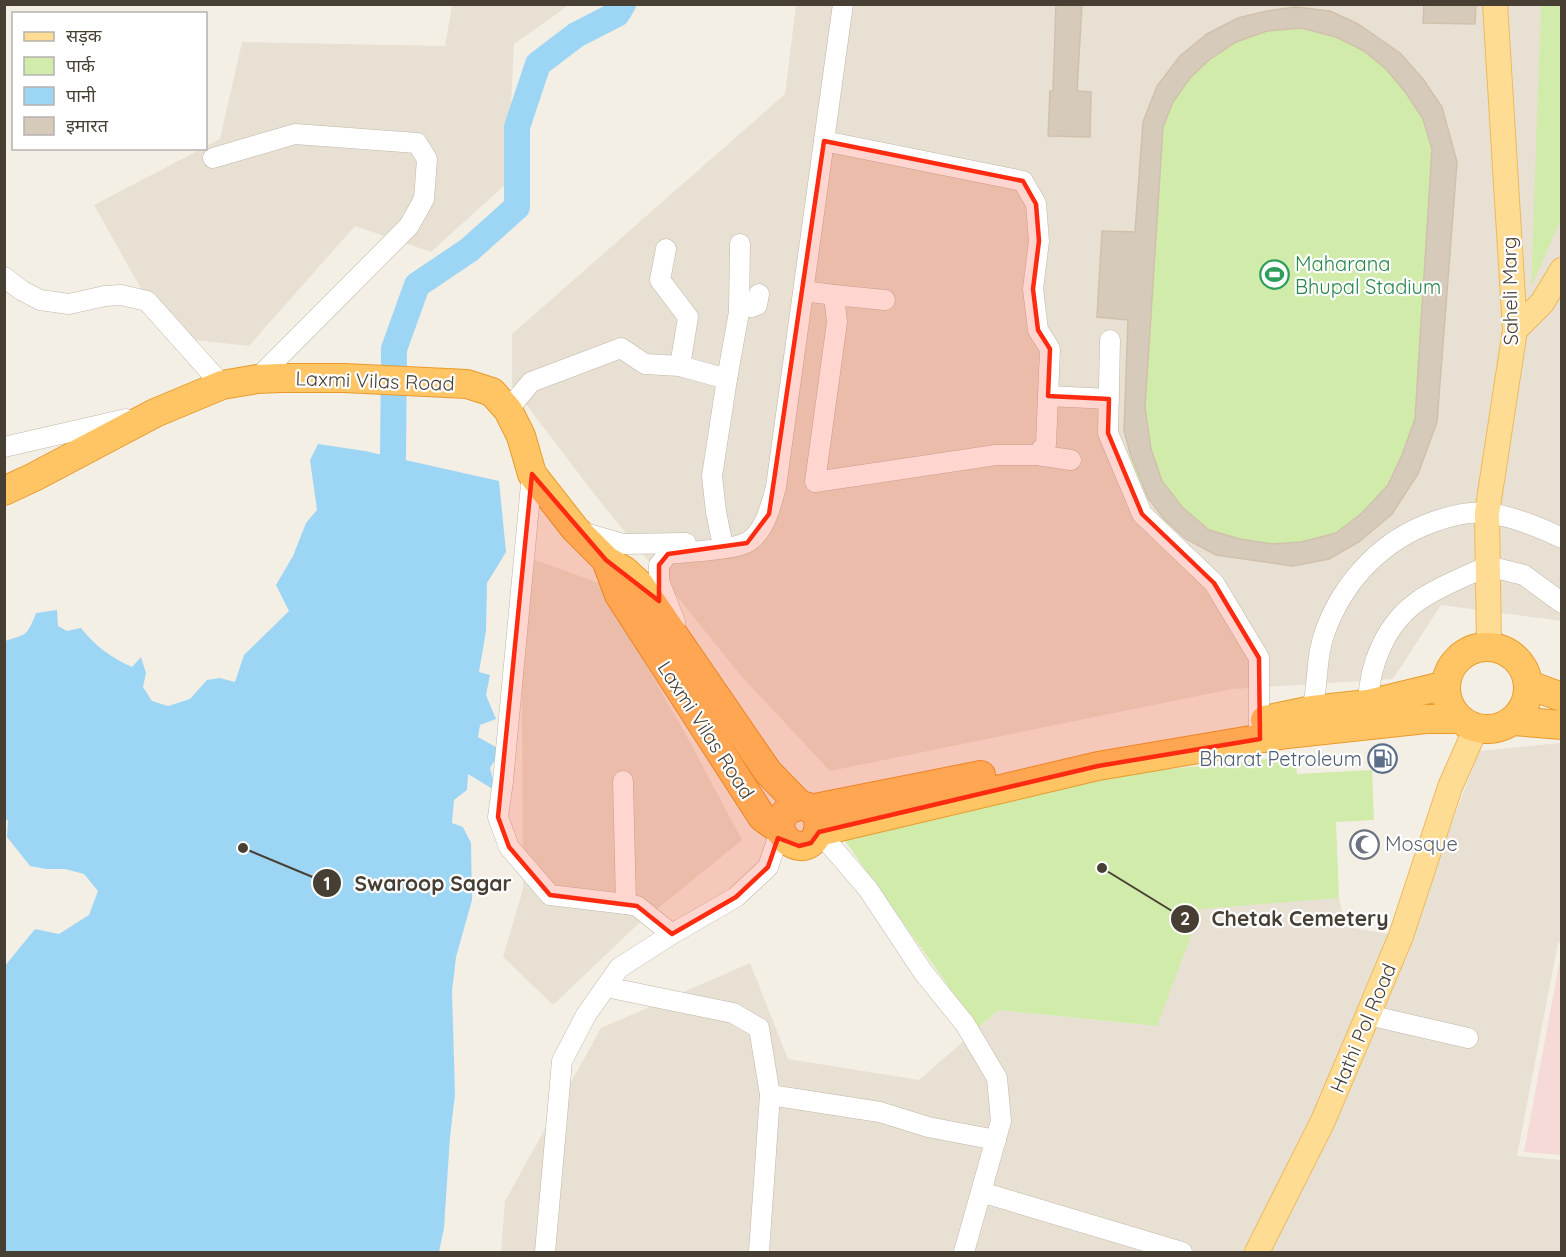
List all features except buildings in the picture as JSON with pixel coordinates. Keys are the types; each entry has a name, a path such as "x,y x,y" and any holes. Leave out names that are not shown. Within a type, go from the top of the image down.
{"highway":[{"name":"Laxmi Vilas Road","path":"4,491 155,413 222,385 269,379 344,378 467,384 492,392 508,410 521,436 532,474 574,529 606,561 619,595 725,761 762,817 780,831"},
{"path":"606,561 625,571 639,584 768,772 810,816"},
{"path":"1467,724 1448,704 1446,685 1453,665 1460,657 1479,648 1489,647 1499,649 1516,659 1522,666 1529,685 1525,705 1513,721"},
{"path":"1259,730 1312,710 1368,704 1446,685"},
{"path":"1529,685 1562,697"},
{"path":"780,831 780,822 784,814 792,808 810,816 1259,730 1426,718 1495,729 1513,721 1562,725"}],"main road":[{"name":"Saheli Marg","path":"1489,647 1487,513 1515,330 1495,4"},
{"path":"1515,330 1542,303 1562,270"},
{"name":"Hathi Pol Road","path":"1257,1252 1323,1123 1401,936 1450,787 1467,724"}],"street":[{"path":"689,658 659,580 659,565 668,554 747,543 769,514 776,487 843,4"},
{"path":"213,158 295,134 417,142 427,159 424,199 409,226 269,379"},
{"path":"824,141 1023,181 1036,204 1039,241 1033,290 1038,330 1050,349 1046,444 1037,455"},
{"path":"722,541 712,476 739,306 740,244"},
{"path":"666,249 660,280 688,317 680,366"},
{"path":"4,278 40,300 69,304 121,294 147,301 222,385"},
{"path":"804,291 885,300"},
{"path":"739,306 757,305 759,294"},
{"path":"834,295 837,322 815,482 996,455 1037,455 1071,460"},
{"path":"1110,340 1108,433 1142,514 1214,583 1259,658 1259,730"},
{"path":"508,410 531,382 621,348 645,364 680,366 727,380"},
{"path":"1048,396 1109,399"},
{"path":"4,447 155,413"},
{"path":"532,474 498,818 509,847 550,895 637,906 672,934"},
{"path":"1312,710 1319,652 1334,610 1358,574 1389,545 1425,525 1466,513 1487,513 1534,525 1562,538"},
{"path":"574,529 624,544 722,541 744,537 759,530"},
{"path":"1368,704 1368,686 1380,648 1392,626 1407,609 1421,598 1488,566 1524,575 1562,603"},
{"path":"623,781 626,904"},
{"path":"810,816 868,889 923,972 965,1024 997,1078 1001,1121 964,1252"},
{"path":"544,1252 562,1061 586,1015 620,968 672,934 736,897 768,867 780,831"},
{"path":"606,987 733,1012 759,1028 770,1095 759,1252"},
{"path":"1368,1015 1468,1038"},
{"path":"770,1095 880,1112 927,1127 996,1140"},
{"path":"981,1192 1153,1248 1182,1252"}],"highlighted area":[{"path":"824,141 999,174 1023,181 1036,204 1039,241 1033,289 1038,330 1050,349 1048,396 1109,399 1108,433 1142,514 1214,583 1259,658 1260,739 1098,766 819,832 811,843 799,846 778,838 768,867 736,897 672,934 637,906 550,895 509,847 498,817 532,474 606,560 659,601 659,565 668,554 747,543 769,514"}],"shaded area":[{"path":"452,5 569,5 514,44 507,183 431,252 355,226 249,346 168,337 94,205 199,150 207,150 207,146 220,139 242,42 445,46"},
{"path":"796,5 1561,5 1561,621 1441,605 1393,679 1232,689 830,771 742,677 595,495 512,386 512,334 785,94"},
{"path":"521,555 599,583 684,731 742,840 635,927 553,1005 503,957 523,889"},
{"path":"1561,743 1561,943 1558,943 1517,1156 1561,1160 1561,1252 501,1252 505,1201 601,1028 750,963 788,1059 919,1080 999,1010 1156,1026 1201,908 1339,898 1346,927 1409,937 1479,751"},
{"path":"1561,954 1561,1155 1524,1152"}],"green space":[{"path":"1541,5 1561,5 1561,219 1531,287"},
{"name":"Maharana Bhupal Stadium","path":"1296,7 1330,11 1358,24 1400,53 1423,79 1442,107 1457,162 1437,422 1418,474 1392,514 1359,542 1329,559 1293,566 1216,555 1186,539 1164,519 1146,495 1134,471 1124,431 1127,320 1097,317 1102,231 1135,232 1143,122 1207,34 1238,18"},
{"path":"1295,756 1297,774 1372,770 1374,820 1336,822 1339,898 1201,909 1157,1026 999,1010 978,1028 843,838 980,803 1141,772"}],"water":[{"path":"318,444 365,451 499,481 506,552 487,583 486,631 479,672 490,675 486,695 496,719 480,725 478,737 501,750 490,768 496,791 468,774 467,790 454,800 452,823 463,827 471,843 472,900 456,957 452,991 455,1094 444,1228 439,1252 5,1252 4,967 35,929 59,934 89,915 98,891 84,874 65,869 30,866 7,837 8,821 4,817 5,641 25,633 36,613 57,610 58,626 67,631 81,628 98,646 118,660 132,667 141,657 146,673 143,687 152,701 168,706 190,699 207,680 220,678 235,682 244,655 289,611 276,585 293,556 306,523 317,510 310,460"}],"waterway":[{"path":"393,458 394,349 417,285 469,250 517,207 517,127 538,64 576,35 617,14 623,4"}],"place":[{"name":"Maharana Bhupal Stadium","path":"1274,275"},
{"name":"Bharat Petroleum","path":"1383,759"},
{"name":"Mosque","path":"1364,844"},
{"name":"Swaroop Sagar","path":"243,848"},
{"name":"Chetak Cemetery","path":"1102,868"}]}
